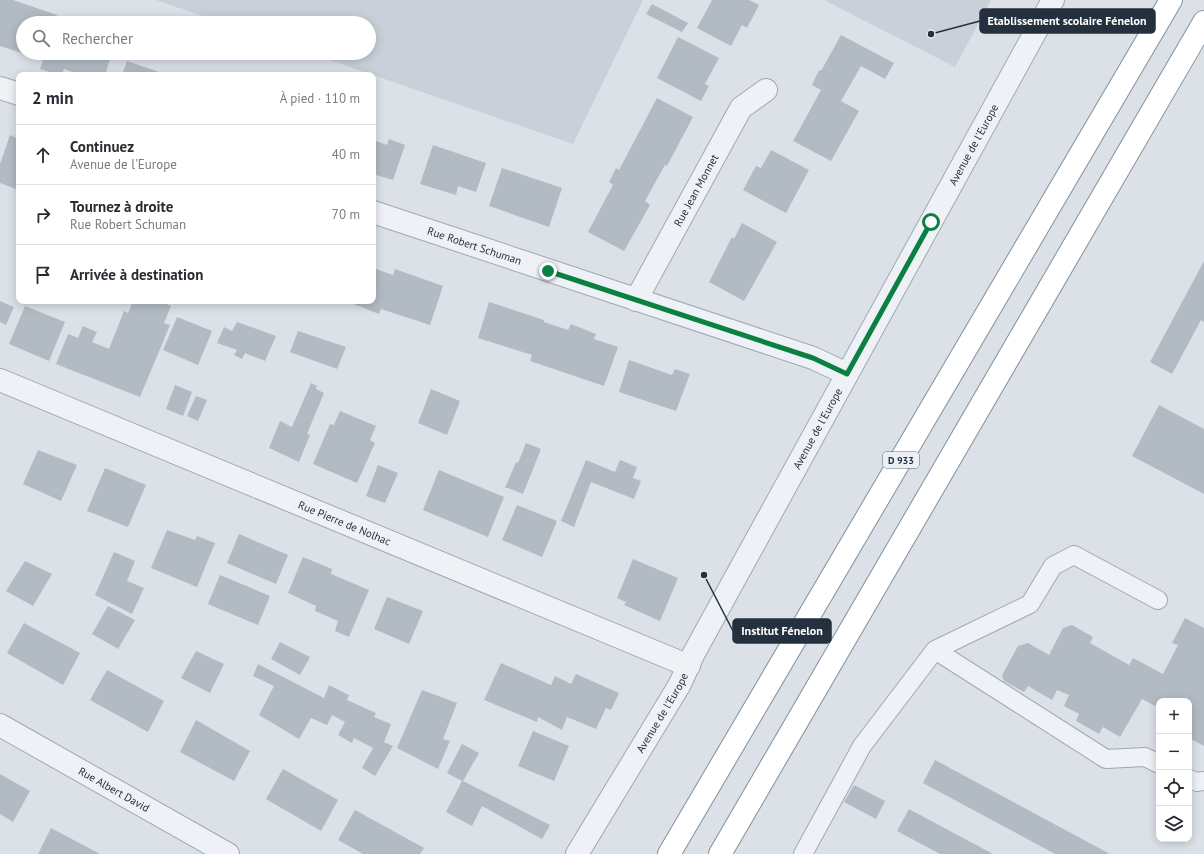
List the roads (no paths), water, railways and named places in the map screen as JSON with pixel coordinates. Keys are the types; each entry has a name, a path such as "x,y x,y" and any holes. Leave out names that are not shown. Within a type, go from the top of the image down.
{"highway":[{"path":"1132,66 1154,0"},
{"name":"D 933","path":"669,854 1171,0"},
{"path":"720,854 1204,22"},
{"path":"1168,84 1204,46"}],"street":[{"name":"Avenue de l'Europe","path":"577,854 680,684 705,633 1053,0"},
{"path":"0,88 16,93"},
{"name":"Rue Jean Monnet","path":"636,300 741,108 766,90"},
{"name":"Rue Robert Schuman","path":"376,213 813,358 847,374"},
{"name":"Rue Pierre de Nolhac","path":"0,380 689,666"},
{"name":"Rue Albert David","path":"0,725 228,854"}],"lane":[{"path":"803,854 862,746 935,650 1030,604 1053,566 1074,555 1158,600"},
{"path":"935,650 1106,759 1145,757 1156,762"},
{"path":"1192,780 1197,782 1204,781"}],"place":[{"name":"Etablissement scolaire Fénelon","path":"931,34"},
{"name":"Institut Fénelon","path":"704,575"}]}
